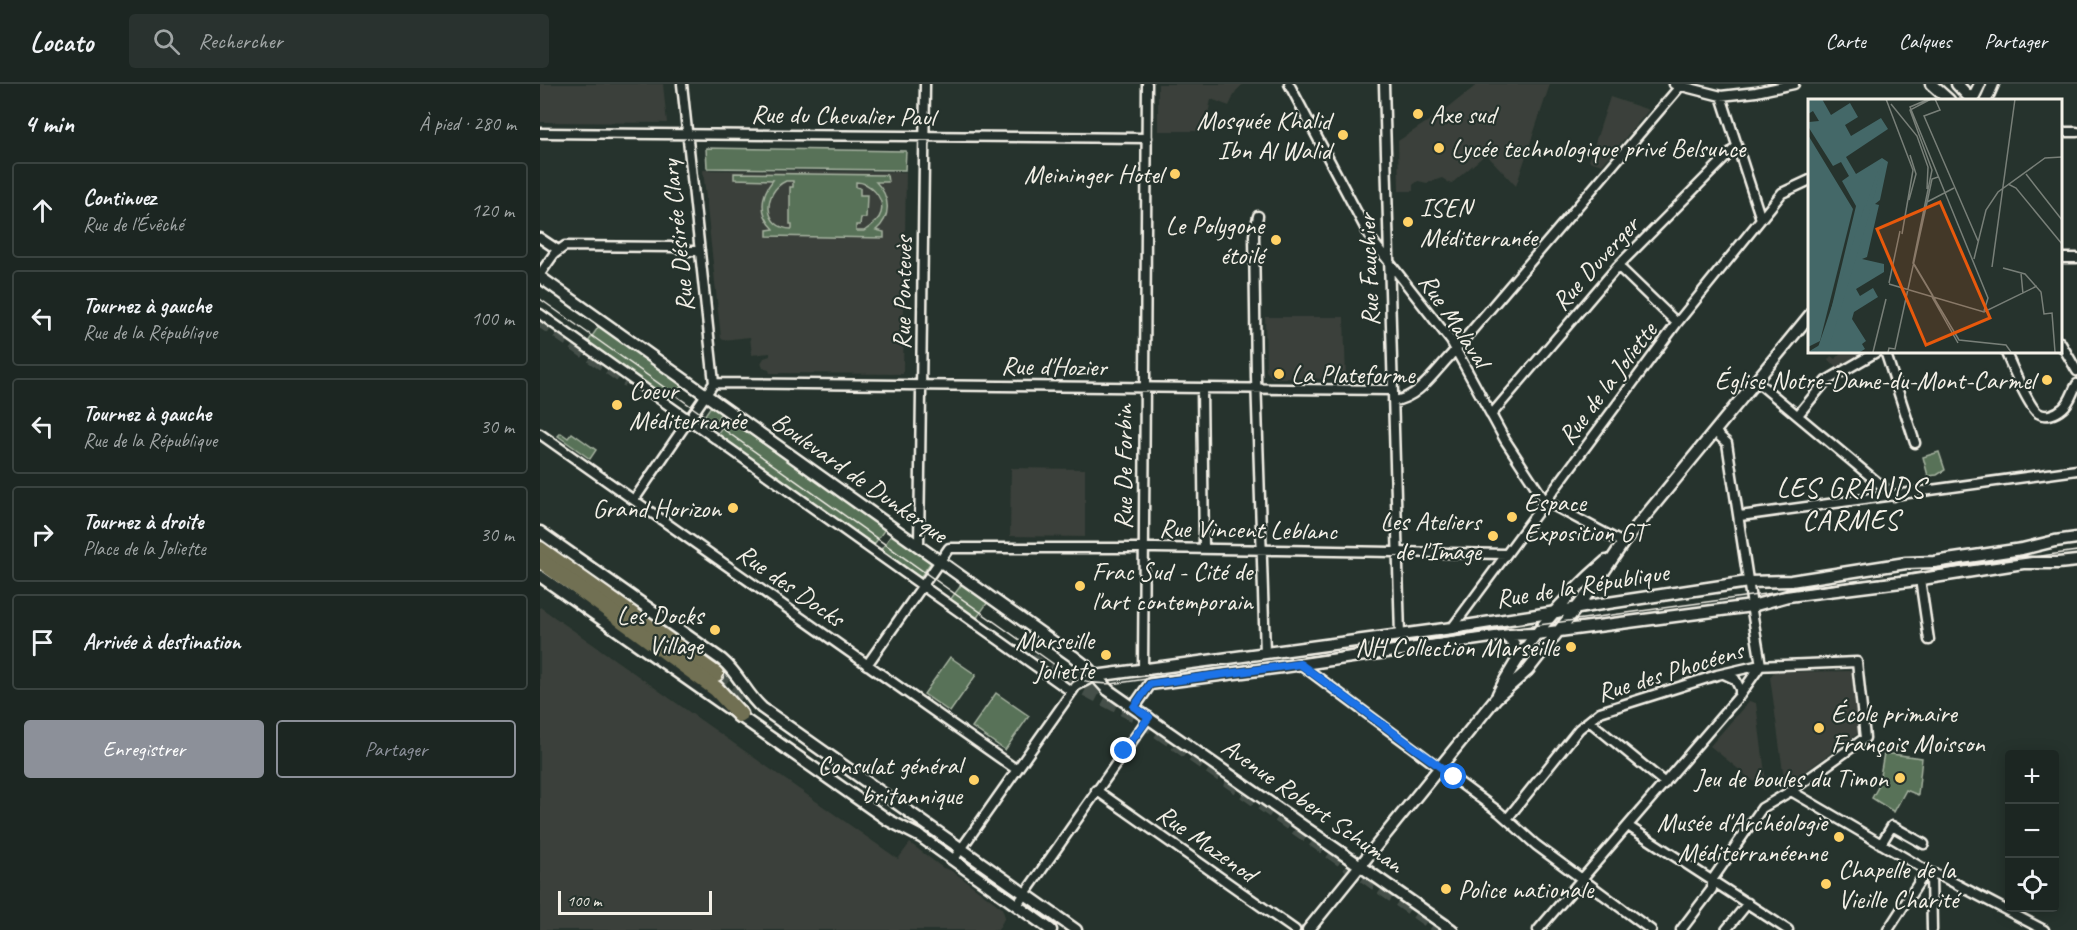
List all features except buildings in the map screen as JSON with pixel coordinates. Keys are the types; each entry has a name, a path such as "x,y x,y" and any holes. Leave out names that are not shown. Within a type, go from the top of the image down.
{"highway":[{"path":"542,560 716,674"},
{"path":"542,560 716,689 740,715"}],"main road":[{"path":"1931,84 1947,99"},
{"path":"1957,84 1971,99"},
{"path":"1972,99 1980,84"},
{"path":"1986,99 1993,84"},
{"name":"Boulevard de Dunkerque","path":"540,276 1083,663 1104,687 1149,717"},
{"path":"1496,698 1522,677 1596,583 1623,543 1808,317"},
{"path":"540,532 722,660 738,676 755,702 762,708 1076,930"},
{"name":"Rue de la République","path":"1095,676 1452,628 1748,582 1791,581 1906,563 1934,562 2077,538"},
{"path":"1308,930 1496,698 1517,660 1536,634 1588,576 1614,555"},
{"name":"Rue de la République","path":"1134,707 1150,684 1505,635 1557,632 1752,608 1788,596 2023,563 2077,561"},
{"path":"1596,583 1602,595 1610,602"},
{"path":"1505,635 1514,644 1517,660"},
{"path":"740,715 888,820 921,837 954,859 1051,930"},
{"name":"Avenue Robert Schuman","path":"1149,717 1452,930"}],"street":[{"name":"Rue Désirée Clary","path":"682,84 714,383"},
{"name":"Rue Pontevès","path":"919,546 926,84"},
{"name":"Rue De Forbin","path":"1143,670 1147,84"},
{"name":"Rue Malaval","path":"1289,84 1371,239 1456,350 1505,440 1545,501 1623,543"},
{"name":"Rue Fauchier","path":"1384,84 1400,635"},
{"path":"1393,401 1405,399 1415,393 1456,350 1679,85 1721,96 1794,84"},
{"path":"1721,96 1761,219"},
{"name":"Rue du Chevalier Paul","path":"540,133 1146,138"},
{"name":"Rue Duverger","path":"1491,415 1618,266 1737,146"},
{"name":"Rue de la Joliette","path":"1452,628 1677,323 1782,193 1808,181"},
{"path":"1258,216 1254,235 1265,653"},
{"path":"540,238 558,250"},
{"path":"540,276 558,250 565,246 673,247 689,251 700,250"},
{"path":"1618,266 1677,323"},
{"name":"Boulevard de Dunkerque","path":"540,314 1072,692"},
{"path":"2062,344 2077,371"},
{"path":"1798,416 1826,381 1876,352"},
{"path":"1885,352 1915,443"},
{"path":"2005,352 2032,408 2038,412 2048,416 2056,412 2068,403 2077,384"},
{"path":"1756,381 1894,496"},
{"path":"634,500 714,383"},
{"name":"Rue d'Hozier","path":"714,383 1393,390"},
{"path":"1202,388 1204,549"},
{"path":"1538,930 1740,695 1761,665 1727,443 1714,432"},
{"name":"Rue des Docks","path":"540,434 1017,770"},
{"path":"1740,516 2077,470"},
{"name":"Rue Vincent Leblanc","path":"940,561 949,548 1144,548 1506,554"},
{"path":"867,665 940,561"},
{"path":"1920,579 1929,640"},
{"name":"Rue des Phocéens","path":"1507,819 1579,729 1600,712 1761,665 1857,662 1865,738 1791,791"},
{"path":"1300,664 1651,930"},
{"path":"1724,674 1735,679 1740,695"},
{"path":"954,859 1072,692 1081,683 1095,676"},
{"path":"1017,905 1149,717"},
{"path":"1589,721 1665,783"},
{"name":"Rue Mazenod","path":"1096,790 1294,930"},
{"path":"1681,930 1712,889 1712,880 1756,814 1768,803 1791,791 1931,873 1941,876 2044,930"},
{"path":"1628,826 1788,930"},
{"path":"1881,844 1892,826 1924,844"},
{"path":"1888,930 1923,876 1931,873"},
{"path":"1931,873 1932,930"},
{"path":"1726,930 1748,903"}],"shaded area":[{"path":"540,84 663,84 667,123 540,122"},
{"path":"1158,84 1243,84 1236,91 1229,106 1211,99 1205,131 1158,131"},
{"path":"1478,84 1550,84 1516,186 1486,154 1451,184 1442,178 1427,183 1418,181 1413,185 1413,191 1399,191 1398,141 1445,110"},
{"path":"1610,97 1649,110 1602,165 1589,161"},
{"path":"703,170 906,172 903,374 770,373 769,370 763,368 761,363 764,358 770,356 770,353 752,355 750,337 723,340 721,338"},
{"path":"1265,317 1344,317 1346,379 1272,378 1266,371"},
{"path":"1841,352 1862,352 1837,367 1828,360 1831,356 1835,359"},
{"path":"1011,468 1085,469 1085,537 1010,536"},
{"path":"540,607 898,859 910,843 943,868 962,878 1002,908 1005,917 998,930 540,930"},
{"name":"École primaire François Moisson","path":"1853,671 1860,732 1785,786 1770,677 1774,672"},
{"path":"1749,701 1756,703 1767,789 1764,790 1710,746"}],"green space":[{"path":"706,148 906,151 905,170 707,168"},
{"path":"734,173 887,175 888,182 876,182 884,194 887,206 885,219 876,230 884,232 884,238 767,236 767,230 774,229 766,217 763,205 766,192 773,180 734,179","holes":["786,181 793,181 793,187 790,187 792,229 775,223 769,209 773,193","856,182 871,188 879,197 882,207 880,216 864,231 856,231 856,225 860,225 861,218 866,218 867,195 860,195 860,188 856,187"]},
{"path":"599,326 682,385 670,401 588,342"},
{"path":"711,406 721,413 710,429 700,422"},
{"path":"729,418 885,529 873,546 717,434"},
{"path":"561,433 568,438 572,433 596,450 590,459 558,436"},
{"path":"1939,452 1945,470 1937,475 1928,476 1923,457"},
{"path":"892,534 931,562 919,579 880,551"},
{"path":"962,584 988,602 976,619 950,600"},
{"path":"950,657 976,675 950,712 924,694"},
{"path":"996,693 1029,716 1005,750 972,727"},
{"name":"Jeu de boules du Timon","path":"1884,753 1922,758 1918,795 1906,790 1894,812 1872,798 1878,787"}],"tunnel":[{"path":"540,320 628,381"},
{"path":"1030,660 1135,715 1442,930"},
{"path":"716,674 756,702"}],"tram line":[{"path":"540,299 1062,670 1075,678 1096,683 1118,683 2077,551"}],"place":[{"name":"Axe sud","path":"1418,114"},
{"name":"Mosquée Khalid Ibn Al Walid","path":"1343,135"},
{"name":"Lycée technologique privé Belsunce","path":"1439,148"},
{"name":"Meininger Hotel","path":"1175,174"},
{"name":"ISEN Méditerranée","path":"1408,222"},
{"name":"Le Polygone étoilé","path":"1276,240"},
{"name":"La Plateforme","path":"1279,374"},
{"name":"Église Notre-Dame-du-Mont-Carmel","path":"2047,380"},
{"name":"Coeur Méditerranée","path":"617,405"},
{"name":"Grand Horizon","path":"733,508"},
{"name":"Espace Exposition GT","path":"1512,517"},
{"name":"Les Ateliers de l'Image","path":"1493,536"},
{"name":"Frac Sud - Cité de l'art contemporain","path":"1080,586"},
{"name":"Les Docks Village","path":"715,630"},
{"name":"NH Collection Marseille","path":"1571,647"},
{"name":"Marseille Joliette","path":"1106,655"},
{"name":"École primaire François Moisson","path":"1819,728"},
{"name":"Jeu de boules du Timon","path":"1900,778"},
{"name":"Consulat général britannique","path":"974,780"},
{"name":"Musée d'Archéologie Méditerranéenne","path":"1839,837"},
{"name":"Chapelle de la Vieille Charité","path":"1826,884"},
{"name":"Police nationale","path":"1446,889"}],"district":[{"name":"LES GRANDS CARMES","path":"1851,503"}],"route":[{"path":"1124,751 1149,717 1134,707 1150,684 1300,664 1454,777"}]}
